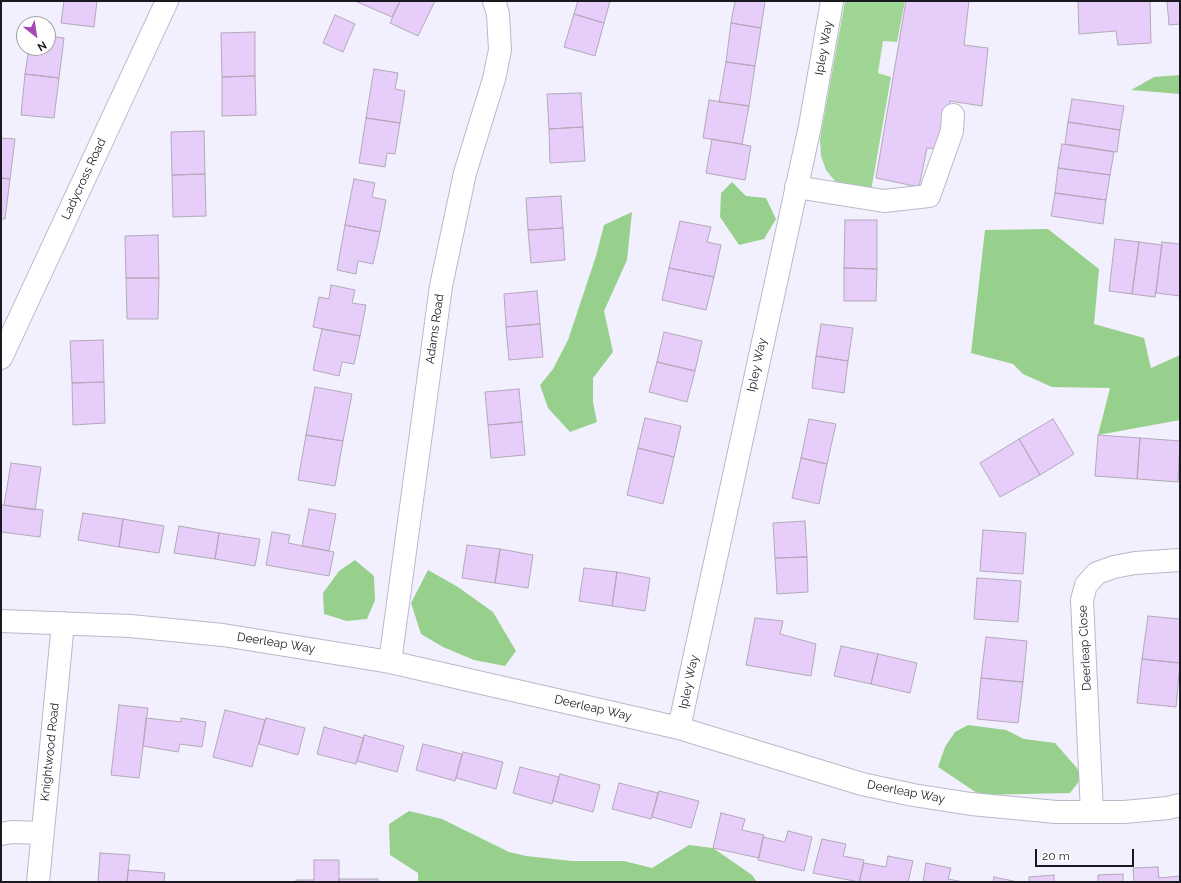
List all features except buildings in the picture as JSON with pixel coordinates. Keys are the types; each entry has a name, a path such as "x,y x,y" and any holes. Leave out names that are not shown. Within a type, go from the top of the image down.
{"street":[{"name":"Ladycross Road","path":"1,358 167,1"},
{"name":"Adams Road","path":"390,662 441,286 465,172 494,79 500,50 498,14 494,1"},
{"name":"Ipley Way","path":"679,728 810,126 832,1"},
{"path":"796,187 884,201 929,196 952,131 953,115"},
{"name":"Deerleap Close","path":"1092,812 1082,600 1086,585 1098,573 1114,566 1180,560"},
{"name":"Deerleap Way","path":"1,621 130,626 223,635 390,662 679,728 862,784 913,795 1013,808 1092,812 1124,812 1168,808 1180,805"},
{"name":"Knightwood Road","path":"38,882 63,623"},
{"path":"1,834 12,832 42,833"}],"green space":[{"path":"845,1 905,1 897,42 883,41 878,73 891,77 871,191 847,187 835,181 826,170 821,156 820,139"},
{"path":"1180,75 1180,94 1131,90 1154,77"},
{"path":"732,182 746,196 766,198 776,219 764,239 739,245 720,217 721,193"},
{"path":"632,212 627,260 604,311 613,352 593,378 593,402 597,422 570,432 548,408 540,385 553,369 568,340 596,256 604,225"},
{"path":"1048,229 1099,269 1094,324 1144,338 1151,368 1180,355 1180,420 1098,435 1110,388 1052,387 1023,374 1013,364 971,353 985,230"},
{"path":"355,560 374,576 375,600 367,619 347,621 324,614 323,593 339,571"},
{"path":"428,570 458,587 493,612 516,651 505,666 474,660 443,647 421,634 411,603"},
{"path":"968,725 1006,730 1024,739 1055,743 1077,768 1081,779 1070,793 980,795 938,767 945,747 955,732"},
{"path":"409,811 442,819 509,852 526,856 572,861 624,861 652,868 689,845 713,848 752,875 757,882 418,882 418,873 390,855 389,824"}]}
